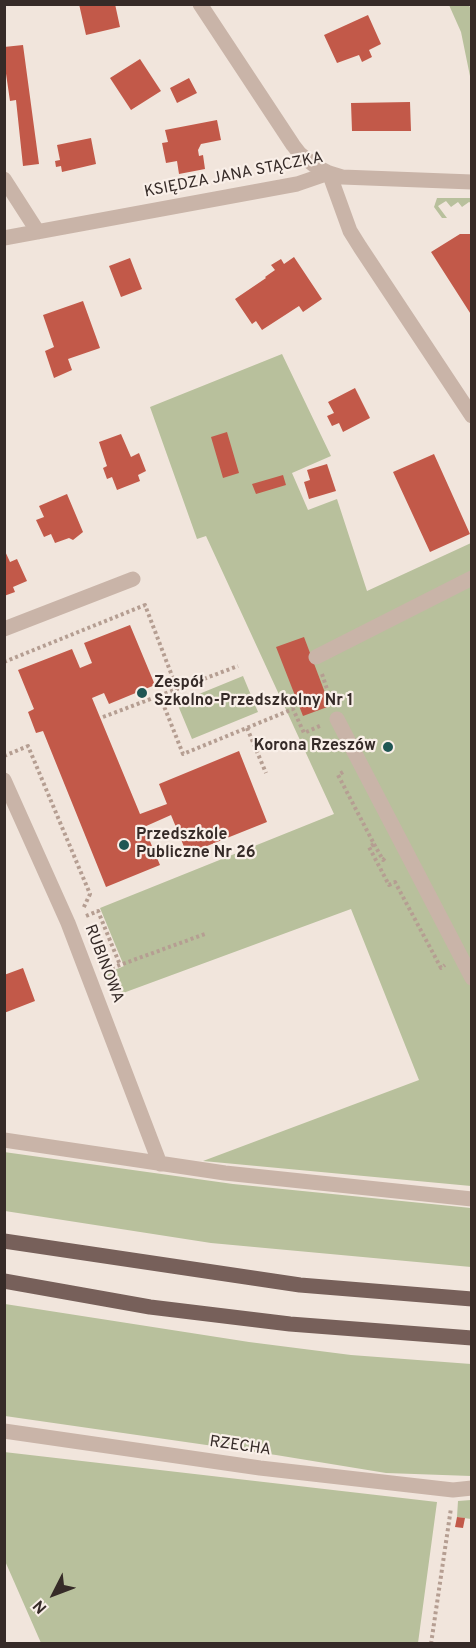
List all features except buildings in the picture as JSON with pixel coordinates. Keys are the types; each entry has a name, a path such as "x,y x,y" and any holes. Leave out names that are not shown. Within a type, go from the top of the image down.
{"main road":[{"path":"4,1240 300,1285 471,1299"},
{"path":"4,1281 150,1308 290,1324 471,1338"}],"street":[{"path":"200,4 293,145 307,160 329,173 350,231 471,416"},
{"name":"KSIĘDZA JANA STĄCZKA","path":"4,238 297,184 329,173 355,178 471,182"},
{"path":"4,179 39,232"},
{"path":"316,657 471,578"},
{"path":"4,629 133,579"},
{"path":"337,719 471,978"},
{"name":"RUBINOWA","path":"4,780 73,922 88,976 160,1164"},
{"path":"4,1140 248,1176 471,1199"},
{"name":"RZECHA","path":"4,1431 260,1468 453,1490 471,1488"}],"path":[{"path":"4,662 145,605 177,689"},
{"path":"160,696 183,754 293,709 304,733 337,719 316,657"},
{"path":"103,717 238,666"},
{"path":"247,728 266,773"},
{"path":"4,756 28,746 90,894 73,922"},
{"path":"360,763 338,775 383,860 385,858"},
{"path":"374,844 369,847 389,885 395,882 441,968 460,957"},
{"path":"73,922 98,911 120,965"},
{"path":"88,976 205,934"},
{"path":"431,1644 453,1490"}],"green space":[{"path":"449,5 469,5 471,10 471,81 461,32"},
{"path":"437,198 471,198 471,203 462,207 458,202 451,207 446,201 438,206 447,218 442,218 434,207"},
{"path":"282,354 331,456 292,473 308,510 337,499 367,591 471,543 471,1186 203,1161 419,1080 351,909 115,996 103,975 124,966 100,908 334,814 206,536 197,539 150,407"},
{"path":"243,676 258,712 192,739 177,703"},
{"path":"4,1152 233,1184 471,1208 471,1267 211,1243 5,1211"},
{"path":"5,1304 249,1342 351,1355 471,1364 471,1476 386,1473 5,1416"},
{"path":"4,1452 437,1502 418,1643 41,1643 5,1561"},
{"path":"471,1500 471,1519 457,1517 458,1501"}],"place":[{"name":"Zespół Szkolno-Przedszkolny Nr 1","path":"142,693"},
{"name":"Korona Rzeszów","path":"388,747"},
{"name":"Przedszkole Publiczne Nr 26","path":"124,845"}]}
